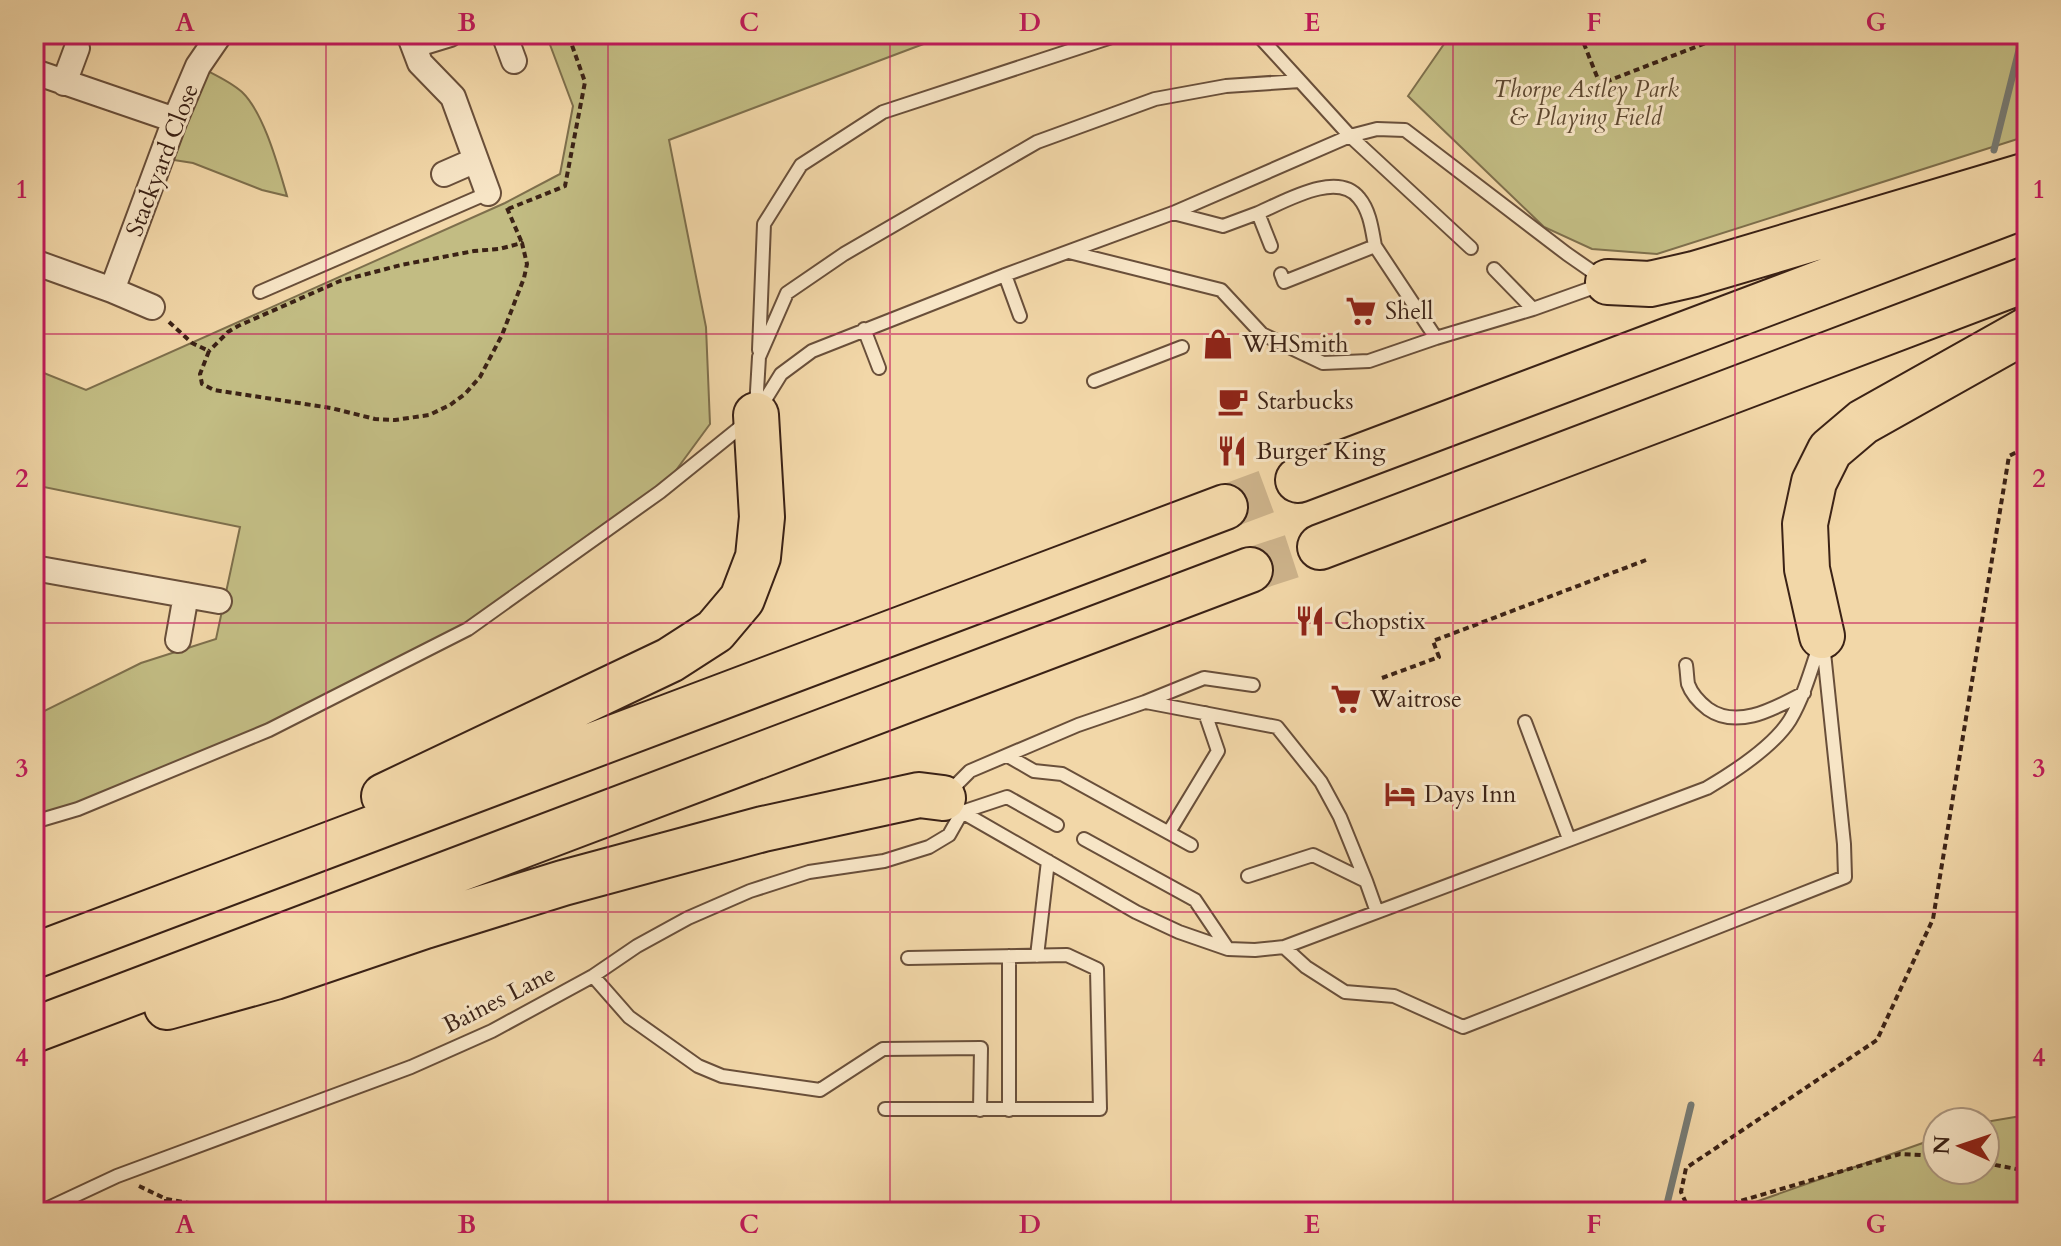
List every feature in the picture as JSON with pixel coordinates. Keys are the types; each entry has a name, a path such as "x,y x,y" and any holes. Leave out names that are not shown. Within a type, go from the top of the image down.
{"highway":[{"path":"1608,282 1650,284 1694,274 2027,175"},
{"path":"1298,480 2027,205"},
{"path":"1320,547 2027,279"},
{"path":"1822,636 1807,569 1805,524 1814,482 1830,450 1863,422 2027,330"},
{"path":"183,899 354,811 670,660 715,631 742,599 758,557 762,517 756,415"},
{"path":"34,956 1225,507"},
{"path":"34,1030 1250,570"},
{"path":"34,1043 275,977 425,926 594,874 763,829 919,795 952,805"}],"street":[{"name":"Stackyard Close","path":"112,290 175,120 198,66 220,34"},
{"path":"450,34 411,40 420,63 453,97 488,193"},
{"path":"504,34 514,61"},
{"path":"64,83 77,48"},
{"path":"35,71 175,120"},
{"path":"444,174 476,160"},
{"path":"34,262 152,307"},
{"path":"34,568 219,601"},
{"path":"178,640 186,595"}],"lane":[{"path":"34,43 37,34"},
{"path":"756,415 764,224 801,165 883,112 1121,34"},
{"path":"1257,34 1350,136 1471,248"},
{"path":"759,357 787,293 844,254 1037,142 1155,99 1226,86 1300,81"},
{"path":"34,822 78,809 269,730 468,629 660,492 756,415 781,374 812,351 1173,213 1350,136 1377,129 1405,130 1608,282"},
{"path":"1173,213 1223,226 1318,188 1342,186 1359,197 1370,220 1375,246 1436,338"},
{"path":"260,292 488,193"},
{"path":"1258,213 1271,246"},
{"path":"1281,274 1284,282 1375,246"},
{"path":"1069,252 1221,290 1262,334 1323,363 1369,361 1608,282"},
{"path":"1494,269 1533,309"},
{"path":"1005,275 1020,316"},
{"path":"864,329 879,368"},
{"path":"1094,381 1182,347"},
{"path":"952,805 1136,912 1179,932 1228,949 1284,947 1707,788 1764,748 1788,723 1804,693 1822,636"},
{"path":"1284,947 1306,967 1345,992 1394,996 1463,1027 1845,877 1822,636"},
{"path":"1686,665 1688,684 1698,701 1727,718 1739,718 1775,708 1804,693"},
{"name":"Baines Lane","path":"40,1212 117,1176 411,1067 492,1031 593,976 637,946 688,918 750,891 809,872 884,861 929,847 949,835 952,805 970,771 1078,725 1204,678 1253,685"},
{"path":"1145,702 1277,727 1321,782 1340,817 1377,912"},
{"path":"1169,832 1218,751 1205,713"},
{"path":"1525,722 1569,839"},
{"path":"1008,756 1034,771 1062,774 1191,845"},
{"path":"952,805 1007,797 1057,825"},
{"path":"1084,839 1195,900 1228,949"},
{"path":"1248,876 1313,855 1366,881"},
{"path":"1037,956 1048,861"},
{"path":"885,1109 1100,1109 1097,969 1067,955 908,958"},
{"path":"1009,956 1009,1110"},
{"path":"593,976 629,1017 698,1066 722,1076 820,1090 883,1049 981,1048 980,1110"}],"path":[{"path":"508,209 565,186 585,82 568,34"},
{"path":"1580,34 1600,84 1729,34"},
{"path":"488,193 505,203 522,243 527,264 494,353 480,377 450,405 429,415 395,420 375,419 331,408 214,390 202,384 200,374 203,362 209,351 228,332 340,281 401,265 522,243"},
{"path":"152,307 192,343 209,351"},
{"path":"1690,1212 1681,1192 1686,1168 1877,1040 1933,919 2009,456 2027,447"},
{"path":"1382,678 1439,657 1433,641 1646,560"},
{"path":"1703,1212 1900,1154 1921,1155"},
{"path":"2001,1166 2027,1171"},
{"path":"117,1176 166,1199 241,1212"},
{"path":"166,1199 166,1212"}],"green space":[{"path":"546,34 950,34 669,140 706,327 710,424 660,492 468,629 269,730 34,822 34,716 141,663 216,639 240,527 34,485 34,369 86,390 505,203 560,174 573,106"},
{"name":"Thorpe Astley Park & Playing Field","path":"1451,34 2027,34 2027,136 1657,254 1592,249 1544,227 1408,96"},
{"path":"198,66 232,84 250,101 269,141 287,196 262,190 193,163 161,158"},
{"path":"2027,1115 2027,1212 1727,1212 1921,1144 1921,1186 2001,1186 2001,1119"}],"waterway":[{"path":"1994,150 2023,34"},
{"path":"1665,1212 1691,1105"}],"tunnel":[{"path":"1225,507 1298,480"},
{"path":"1250,570 1320,547"}],"place":[{"name":"Shell","path":"1361,311"},
{"name":"WHSmith","path":"1218,344"},
{"name":"Starbucks","path":"1233,401"},
{"name":"Burger King","path":"1232,451"},
{"name":"Chopstix","path":"1310,621"},
{"name":"Waitrose","path":"1346,699"},
{"name":"Days Inn","path":"1400,794"}]}
